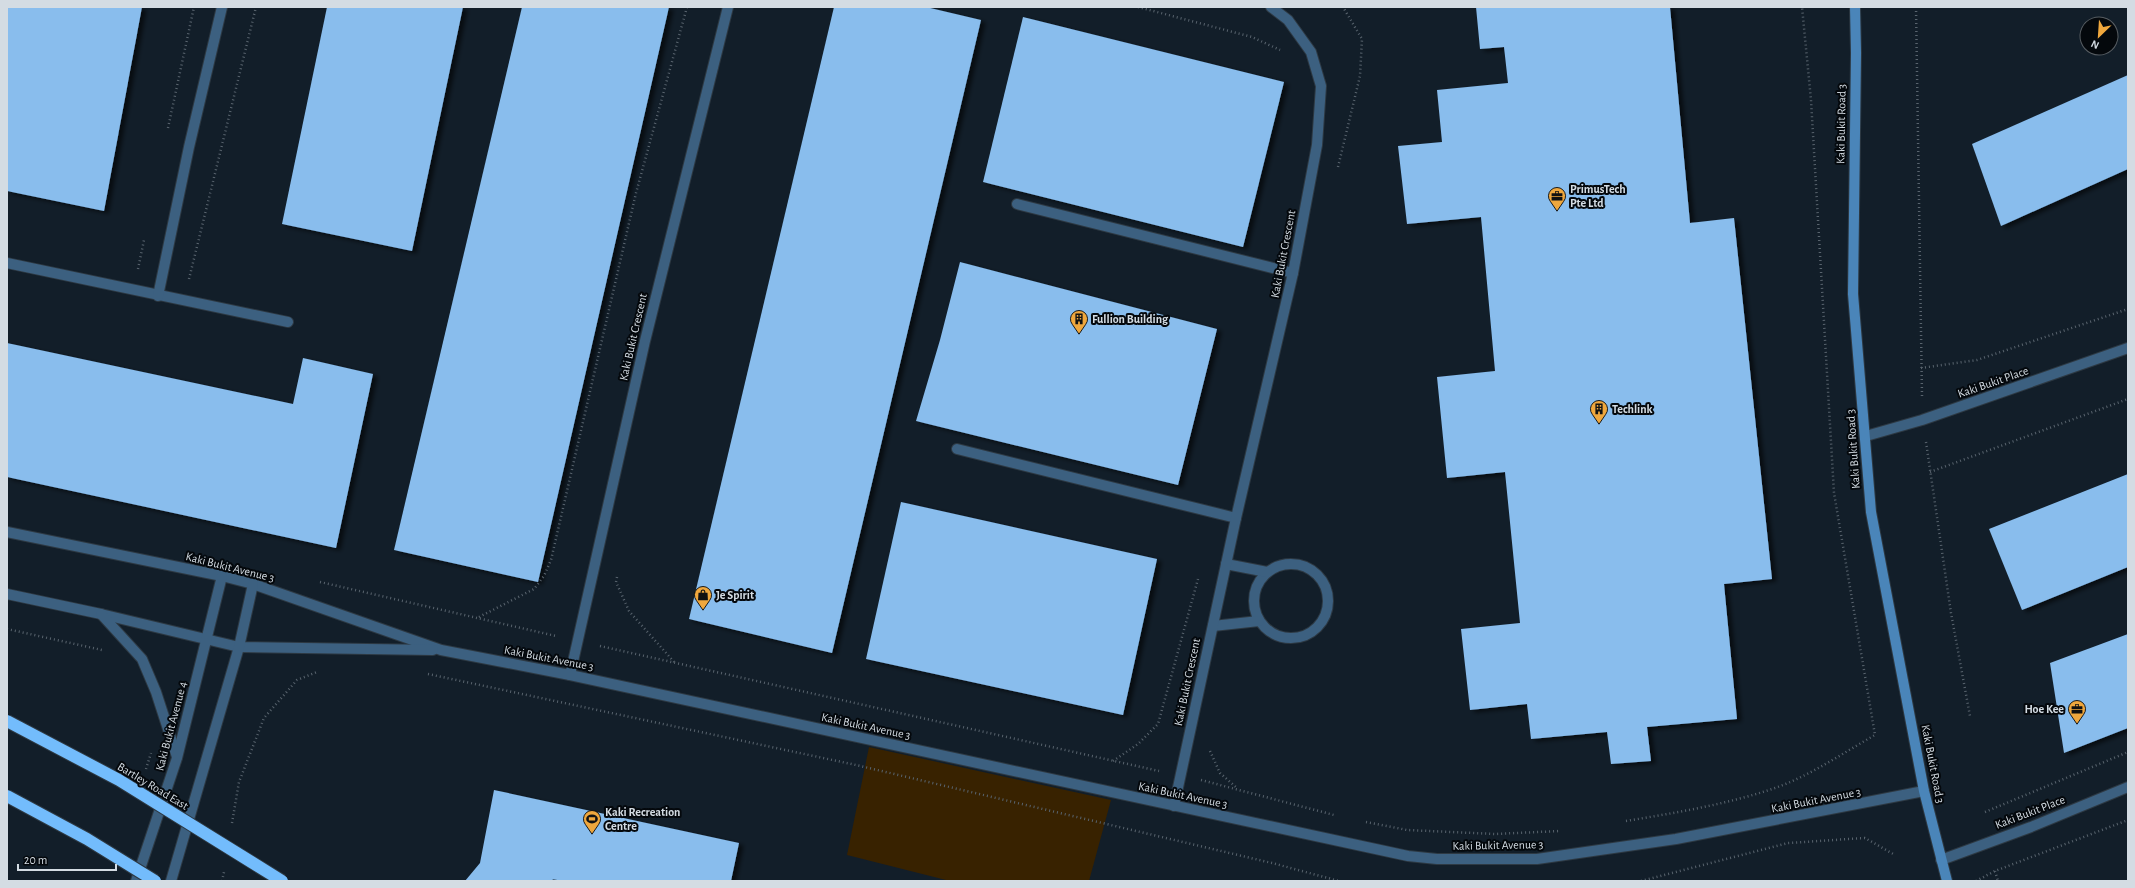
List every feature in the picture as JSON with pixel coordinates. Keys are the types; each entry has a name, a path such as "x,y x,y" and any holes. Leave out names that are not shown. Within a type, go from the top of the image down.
{"highway":[{"name":"Bartley Road East","path":"7,721 119,780 282,881"},
{"path":"7,796 87,839 155,881"}],"street":[{"path":"158,296 189,147 222,7"},
{"name":"Kaki Bukit Crescent","path":"570,675 645,341 728,7"},
{"name":"Kaki Bukit Crescent","path":"1174,806 1236,518 1293,273 1317,145 1321,86 1311,52 1288,20 1271,7"},
{"name":"Kaki Bukit Road 3","path":"1855,7 1856,53 1853,294 1866,436 1871,512 1924,791 1947,881"},
{"path":"1017,204 1293,273"},
{"path":"7,263 158,296 288,322"},
{"name":"Kaki Bukit Place","path":"1866,436 1922,420 2128,348"},
{"path":"957,449 1236,518"},
{"name":"Kaki Bukit Avenue 3","path":"7,532 222,576 253,584 441,650 570,675 1408,856 1437,859 1536,859 1676,840 1924,791"},
{"path":"1286,563 1305,566 1322,578 1329,597 1326,617 1313,632 1294,639 1274,635 1259,621 1253,604 1256,586 1267,572 1286,563"},
{"path":"1226,564 1267,572"},
{"name":"Kaki Bukit Avenue 4","path":"136,881 177,758 222,576"},
{"path":"171,881 239,647 253,584"},
{"name":"Kaki Bukit Avenue 3","path":"7,594 101,614 239,647 441,650"},
{"path":"101,614 142,659 156,692 177,758"},
{"path":"1213,626 1259,621"},
{"name":"Kaki Bukit Place","path":"1941,860 2031,827 2128,787"}],"path":[{"path":"189,281 256,7"},
{"path":"479,618 534,589 544,576 551,560 636,193 687,7"},
{"path":"1138,7 1252,37 1279,50 1284,55"},
{"path":"1623,822 1700,808 1770,790 1806,775 1875,735 1834,493 1811,100 1802,7"},
{"path":"1916,7 1922,420 1951,613 1970,716"},
{"path":"1921,368 1977,360 2128,309"},
{"path":"1930,472 2128,399"},
{"path":"1112,761 1138,744 1158,724 1199,573"},
{"path":"617,575 616,582 629,610 675,663"},
{"path":"318,581 675,663 1180,775 1338,816"},
{"path":"7,629 106,651"},
{"path":"231,828 239,782 264,718 297,680 324,669"},
{"path":"422,673 856,765 1272,863 1339,881"},
{"path":"1985,812 2128,752"},
{"path":"1976,881 1995,871 2128,820"},
{"path":"1361,821 1407,830 1495,834 1562,831"},
{"path":"1641,881 1788,843 1865,838 1895,855"},
{"path":"222,881 225,866"},
{"path":"1995,871 1998,881"}],"shaded area":[{"path":"869,747 1111,800 1089,881 950,881 847,855"}],"building":[{"path":"7,7 142,7 104,211 7,191"},
{"path":"327,7 463,7 412,251 282,224"},
{"path":"522,7 669,7 538,582 394,550"},
{"path":"834,7 926,7 981,20 832,653 689,619"},
{"name":"Techlink","path":"1476,7 1670,7 1690,223 1734,218 1772,579 1724,584 1737,719 1647,727 1651,761 1611,764 1607,732 1531,739 1527,704 1470,710 1461,629 1520,623 1505,472 1447,478 1437,377 1495,371 1481,217 1407,224 1398,146 1442,142 1437,90 1508,83 1504,47 1480,49"},
{"path":"1023,17 1284,82 1243,247 983,182"},
{"path":"2128,75 2128,169 2001,226 1972,144"},
{"path":"960,262 1217,329 1178,485 916,421 940,340"},
{"path":"7,343 293,404 303,358 373,374 336,548 7,477"},
{"path":"2128,474 2128,567 2022,610 1989,529"},
{"path":"901,502 1157,559 1123,715 866,659"},
{"path":"2128,634 2128,728 2064,753 2050,663"},
{"name":"Kaki Recreation Centre","path":"494,790 739,843 731,881 563,881 552,879 555,881 465,881 480,863"}],"place":[{"name":"PrimusTech Pte Ltd","path":"1557,211"},
{"name":"Fullion Building","path":"1079,334"},
{"name":"Techlink","path":"1599,424"},
{"name":"Je Spirit","path":"703,610"},
{"name":"Hoe Kee","path":"2077,724"},
{"name":"Kaki Recreation Centre","path":"592,834"}]}
